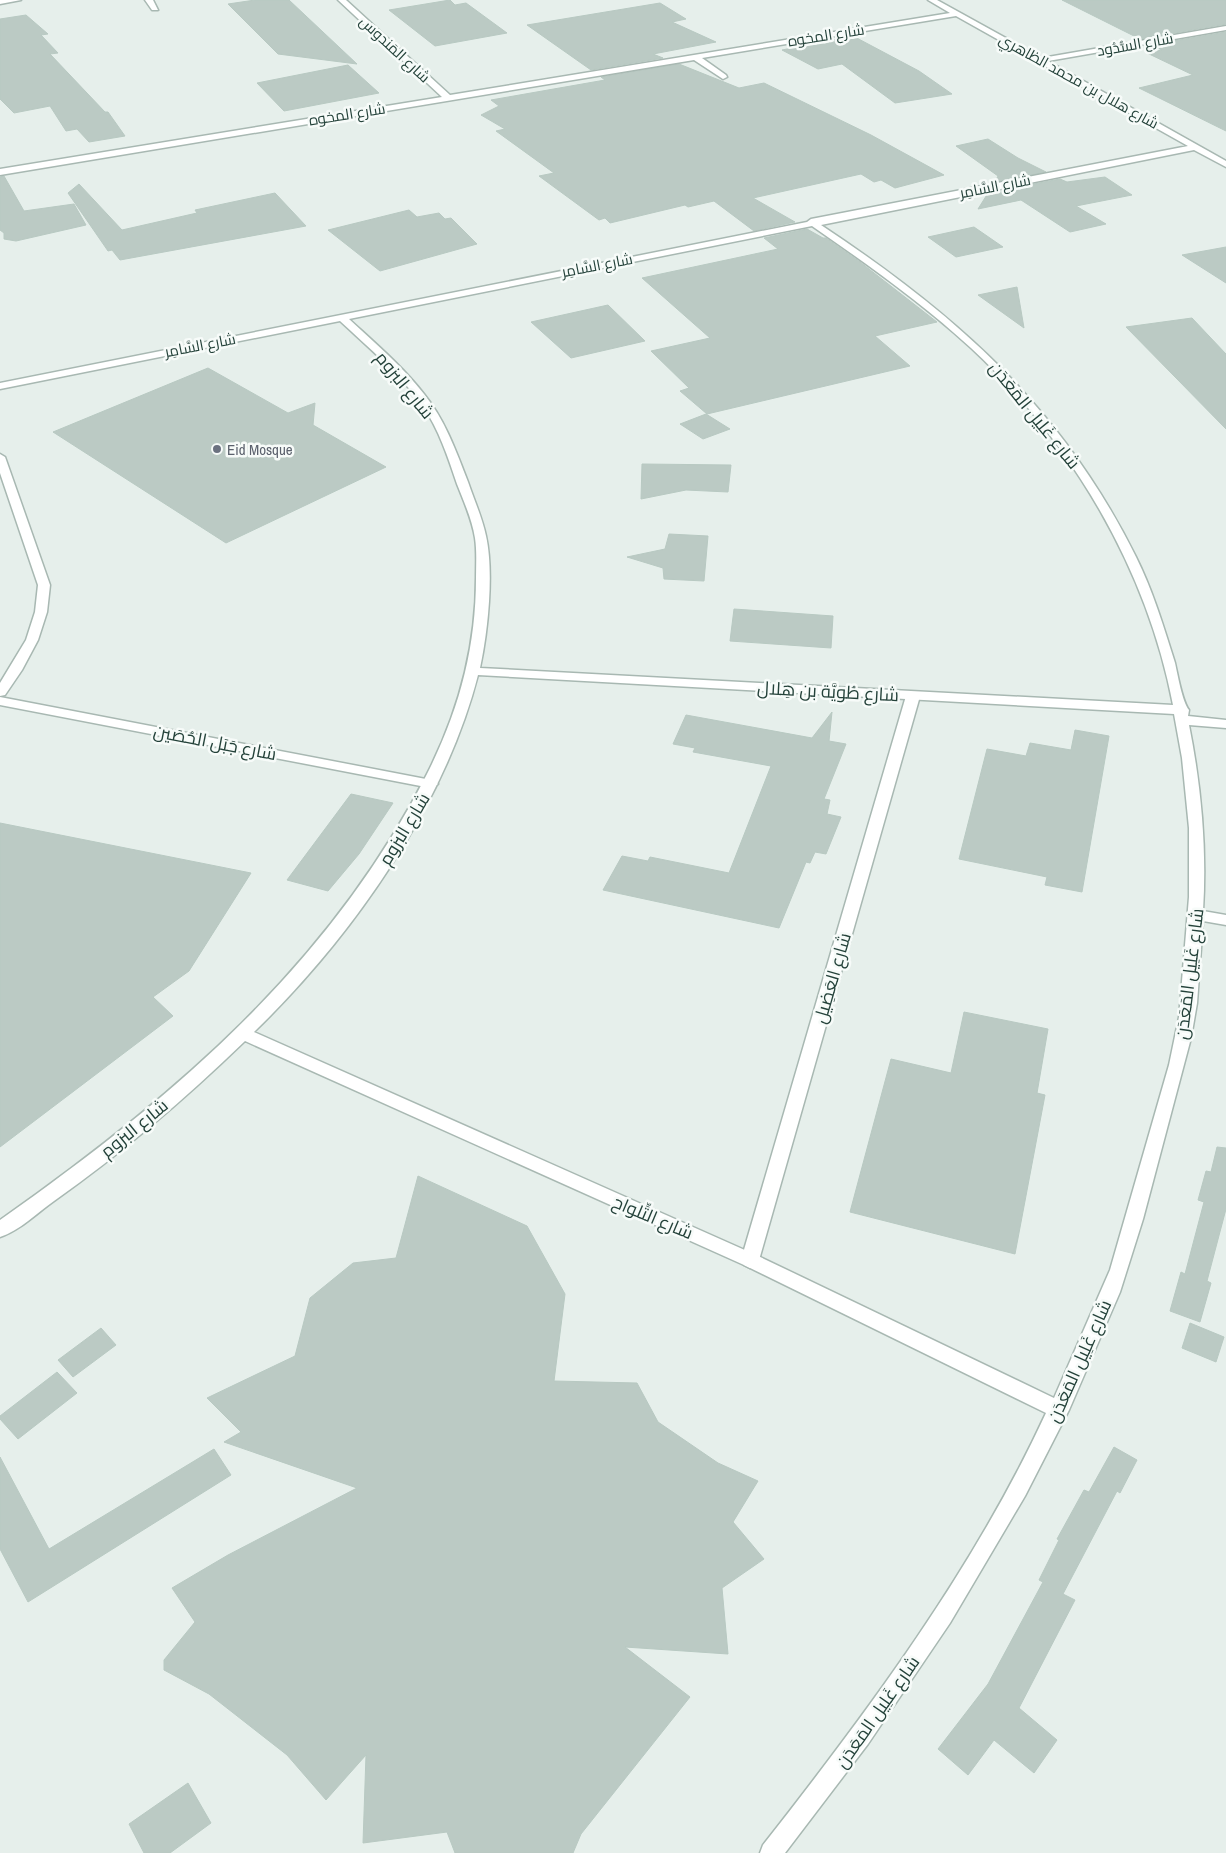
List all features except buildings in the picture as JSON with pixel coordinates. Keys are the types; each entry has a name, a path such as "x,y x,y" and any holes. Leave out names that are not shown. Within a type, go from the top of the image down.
{"street":[{"path":"0,2 17,0"},
{"path":"149,0 155,8"},
{"name":"شارع المَندوس","path":"342,0 448,98"},
{"name":"شارع هلال بن محمد الظاهري","path":"932,0 1043,60 1226,164"},
{"name":"شارع المخوه","path":"0,172 957,14"},
{"name":"شارع السُّدُود","path":"1043,60 1226,28"},
{"path":"694,57 723,77"},
{"name":"شارع السَّامِر","path":"0,386 811,222 1195,147"},
{"name":"شارع غَلِيل المَعَدَن","path":"771,1853 824,1787 919,1654 996,1527 1059,1410 1119,1272 1186,1025 1198,915 1198,844 1193,775 1183,715 1161,632 1133,562 1100,498 1061,441 1018,389 972,342 923,300 872,262 811,222"},
{"name":"شارع البزوم","path":"0,1230 46,1198 153,1114 242,1033 315,955 382,867 431,784 456,725 473,670 483,608 480,533 456,463 429,408 386,358 341,317"},
{"path":"0,456 44,585 41,612 32,640 16,670 0,692"},
{"name":"شارع طُويَّة بن هِلال","path":"473,670 912,696 1183,715 1226,724"},
{"name":"شارع العَضِيل","path":"750,1260 912,696"},
{"name":"شارع جَبَل الحُصَين","path":"0,701 431,784"},
{"path":"1198,915 1226,920"},
{"name":"شارع التِّلواح","path":"242,1033 750,1260 1059,1410"}],"place":[{"name":"Eid Mosque","path":"217,449"}]}
